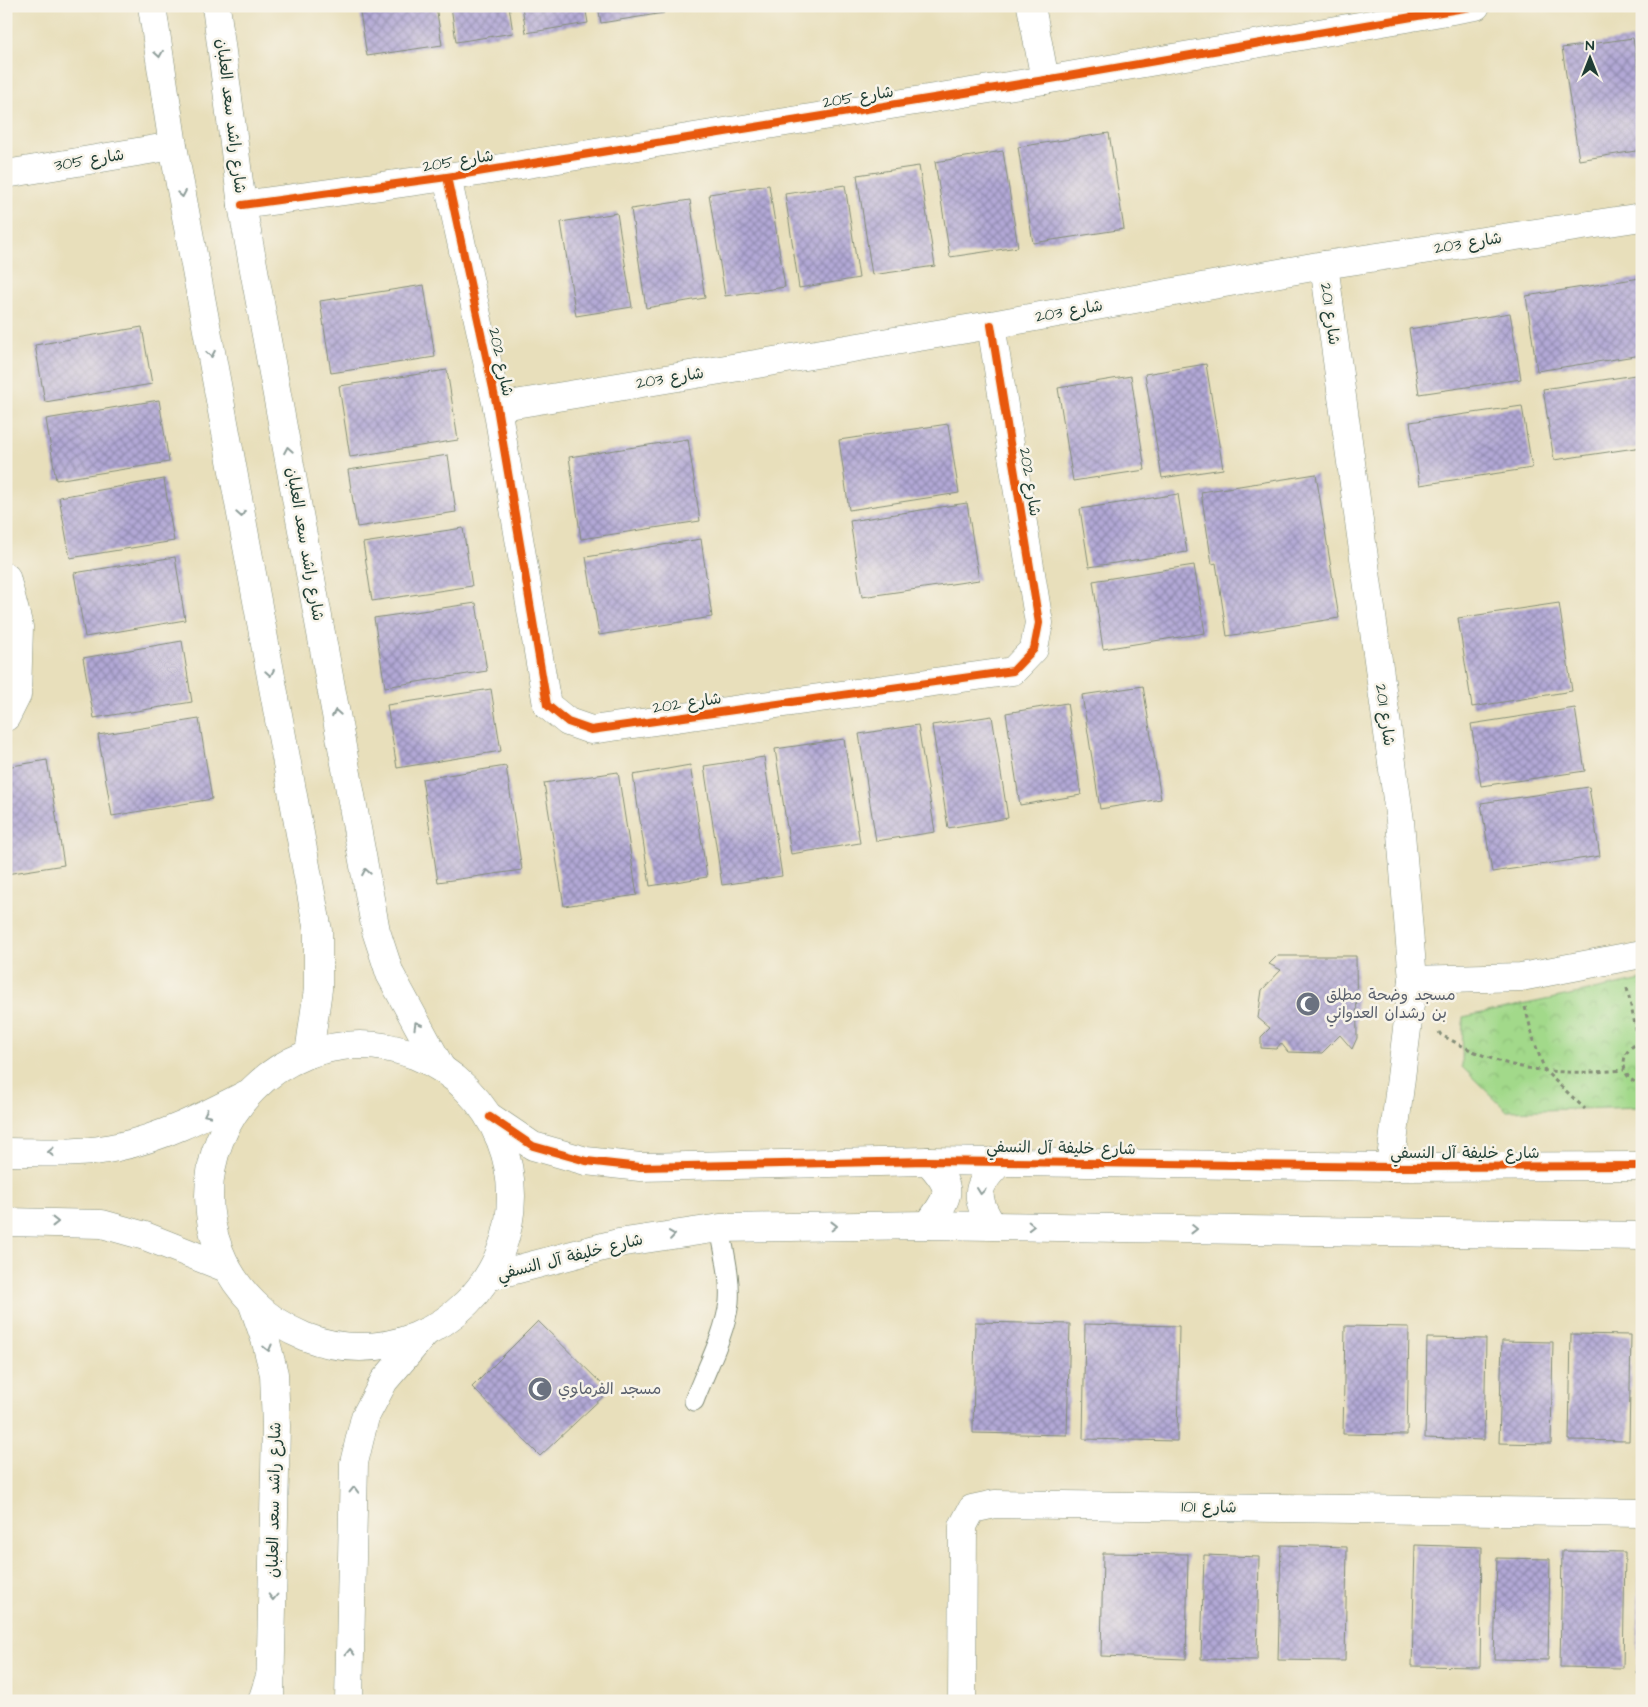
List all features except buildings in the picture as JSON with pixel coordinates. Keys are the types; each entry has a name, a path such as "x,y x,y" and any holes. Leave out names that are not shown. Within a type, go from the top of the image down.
{"main road":[{"path":"152,6 173,146 318,931 318,989 309,1054"},
{"name":"شارع راشد سعد العلبان","path":"216,6 242,205 376,931 390,974 441,1068"},
{"path":"1031,6 1045,80"},
{"name":"شارع 205","path":"242,205 447,177 1045,80 1351,16 1476,6"},
{"name":"شارع 305","path":"6,174 173,146"},
{"name":"شارع 202","path":"447,177 497,407 547,705 568,722 591,730 1013,672 1034,649 1039,623 991,325"},
{"name":"شارع 203","path":"497,407 991,325 1324,265 1642,217"},
{"name":"شارع 201","path":"1324,265 1400,821 1413,980 1390,1167"},
{"path":"6,577 19,628 17,694 6,717"},
{"path":"1413,980 1521,977 1631,956"},
{"path":"6,1152 60,1152 116,1148 203,1116 250,1092 277,1069 309,1054 353,1045 399,1050 441,1068 469,1090 490,1118 507,1156 512,1198 506,1239 488,1277 465,1305 426,1332 384,1381 365,1417 354,1463 349,1701"},
{"path":"250,1092 224,1130 210,1176 211,1223 226,1268 252,1302 290,1330 335,1345 382,1346 426,1332"},
{"name":"شارع خليفة آل النسفي","path":"490,1118 533,1146 586,1161 640,1167 928,1161 1390,1167 1642,1166"},
{"path":"928,1161 943,1178 947,1190 943,1204 928,1225"},
{"path":"992,1225 981,1207 978,1193 983,1179 1000,1161"},
{"path":"6,1222 102,1224 145,1236 226,1268"},
{"name":"شارع خليفة آل النسفي","path":"488,1277 618,1242 720,1228 992,1225 1642,1236"},
{"name":"شارع راشد سعد العلبان","path":"252,1302 266,1342 274,1374 276,1426 270,1701"},
{"name":"شارع 101","path":"962,1701 963,1526 972,1509 995,1504 1642,1513"},
{"path":"262,1701 271,1673"}],"lane":[{"path":"694,1401 724,1323 728,1302 729,1278 720,1228"}],"path":[{"path":"1642,628 1638,632 1642,657"},
{"path":"1631,956 1640,1043 1629,1049 1624,1058 1624,1070 1629,1079 1642,1084"},
{"path":"1521,977 1525,1010 1546,1071 1585,1109"},
{"path":"1437,1027 1440,1035 1491,1058 1546,1071 1584,1074 1624,1070"}],"green space":[{"path":"1642,980 1642,1107 1507,1111 1462,1067 1463,1017"}],"cycle path":[{"path":"242,205 447,177 1045,80 1476,6"},
{"path":"447,177 497,407 547,705 568,722 591,730 1013,671 1034,649 1039,623 991,325"},
{"path":"490,1117 533,1146 586,1161 640,1167 928,1161 1390,1167 1642,1166"}],"place":[{"name":"مسجد وضحة مطلق بن رشدان العدواني","path":"1308,1004"},
{"name":"مسجد الفرماوي","path":"540,1389"}]}
